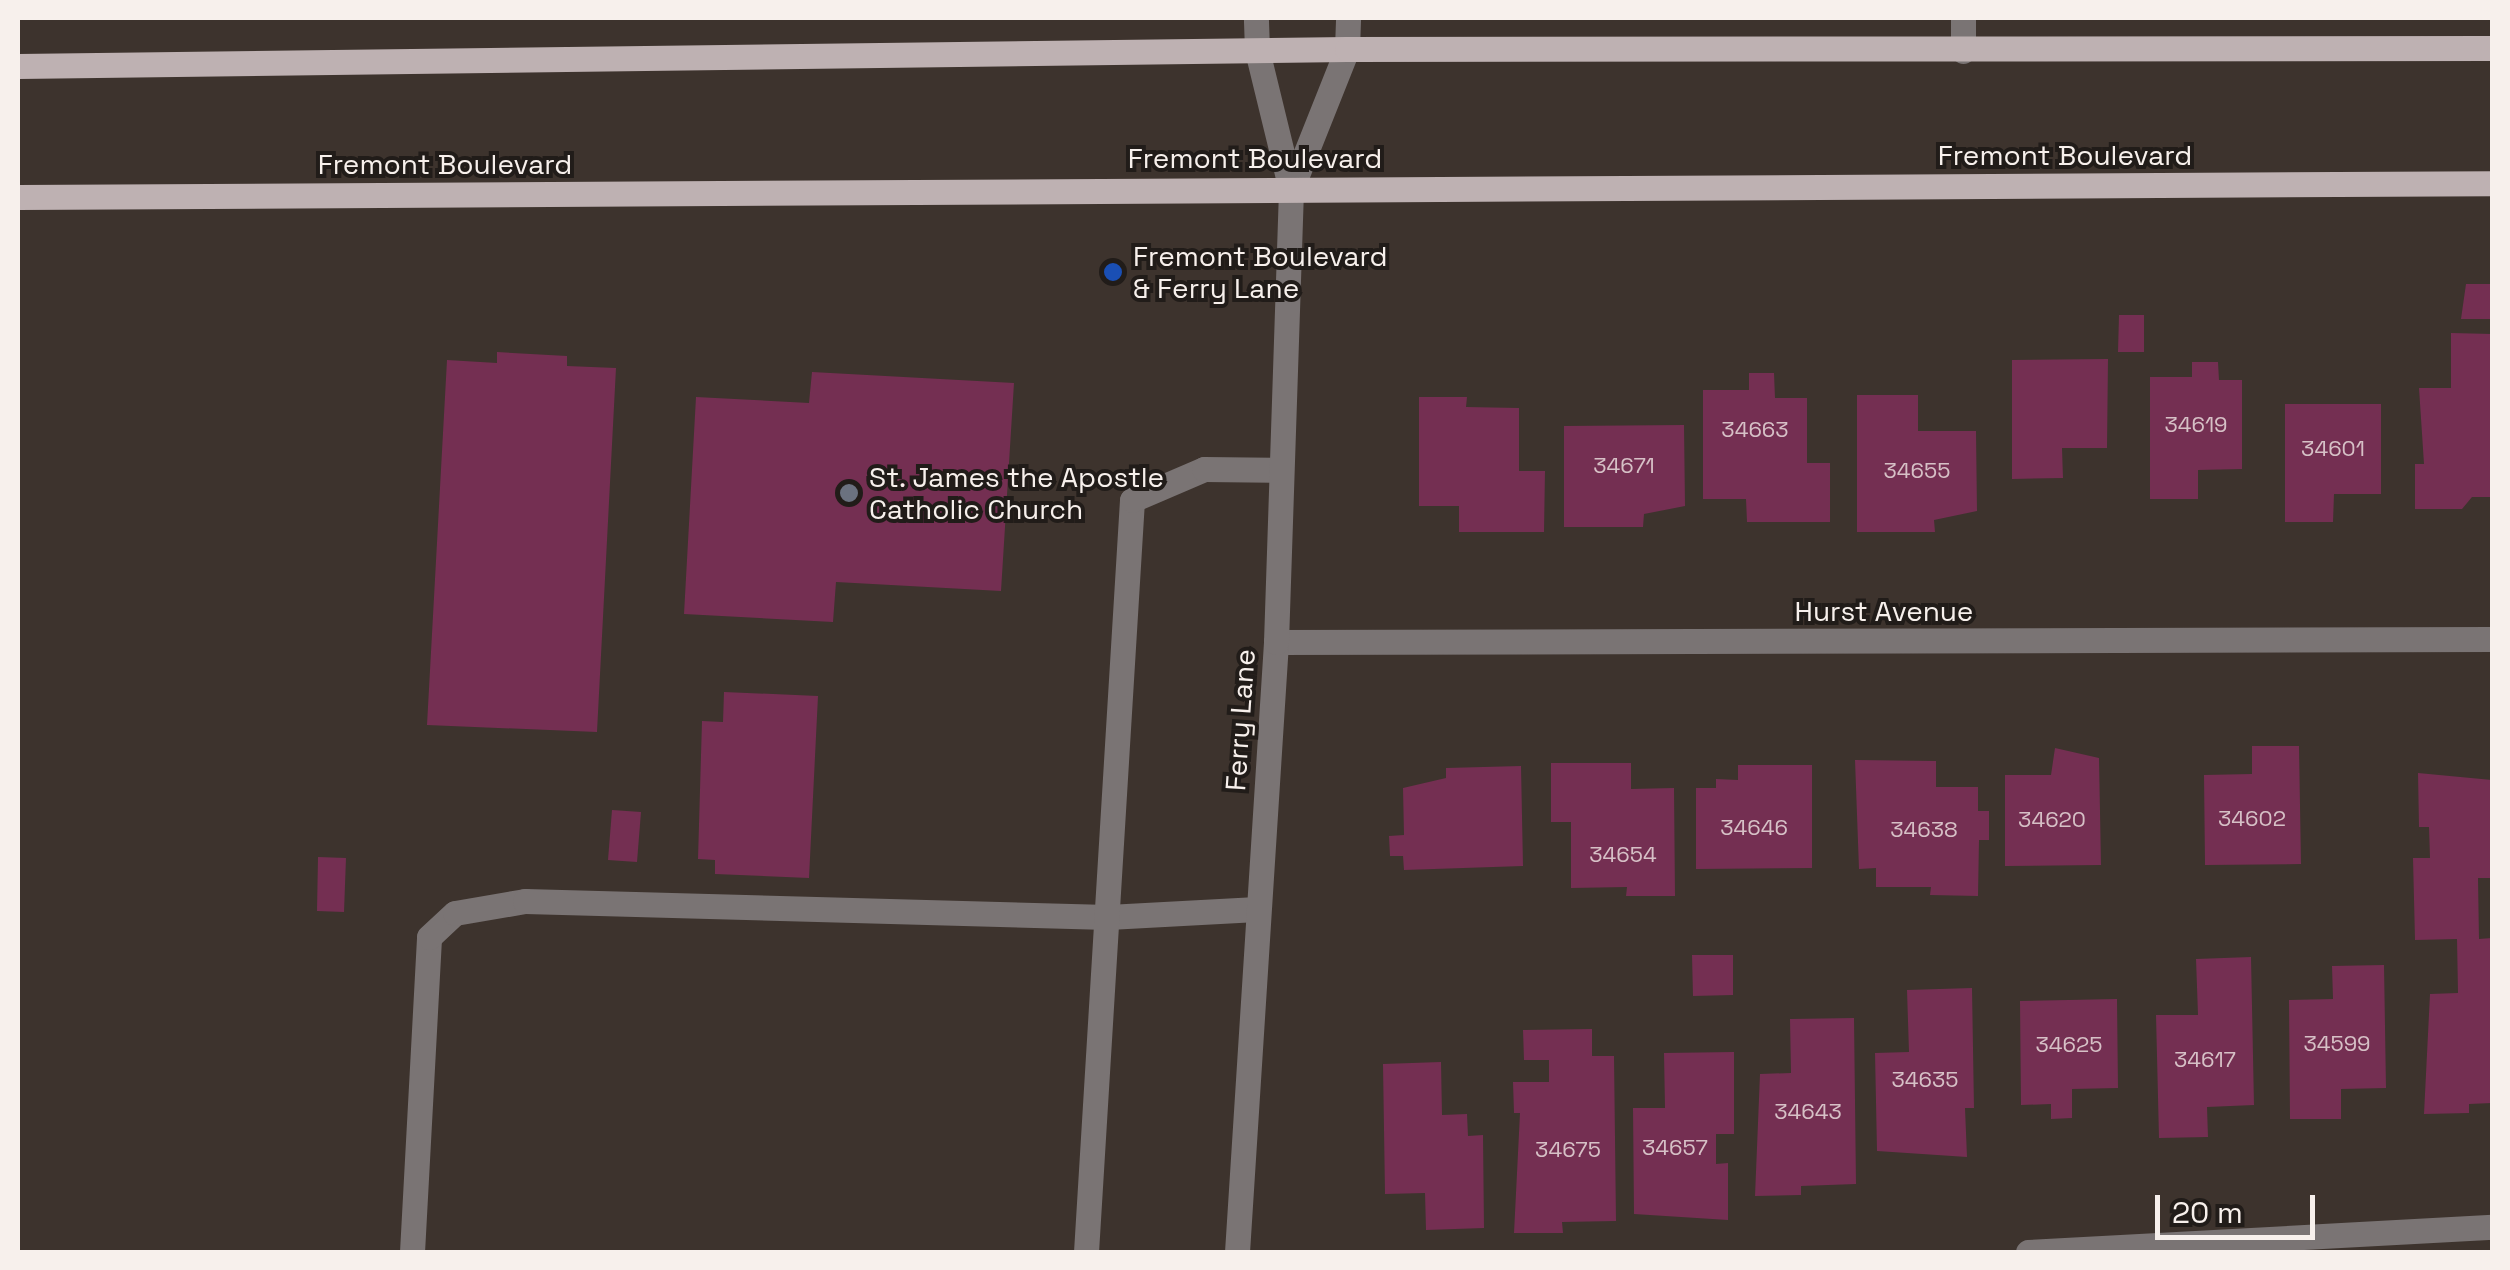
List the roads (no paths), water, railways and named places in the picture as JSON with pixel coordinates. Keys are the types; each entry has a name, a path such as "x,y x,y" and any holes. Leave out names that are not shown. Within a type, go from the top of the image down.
{"main road":[{"path":"18,66 1347,49 2492,48"},
{"name":"Fremont Boulevard","path":"18,197 2492,183"}],"street":[{"name":"Ferry Lane","path":"1237,1252 1276,642 1292,190 1256,50 1256,18"},
{"name":"Ferry Lane","path":"1292,190 1347,49 1348,18"},
{"path":"1963,18 1963,51"},
{"path":"1086,1252 1132,500 1204,469 1280,470"},
{"name":"Hurst Avenue","path":"1276,642 2492,638"},
{"path":"412,1252 429,937 455,912 525,902 1108,917 1257,909"},
{"path":"2028,1252 2492,1228"}],"place":[{"name":"Fremont Boulevard & Ferry Lane","path":"1113,272"},
{"name":"St. James the Apostle Catholic Church","path":"849,493"}]}
